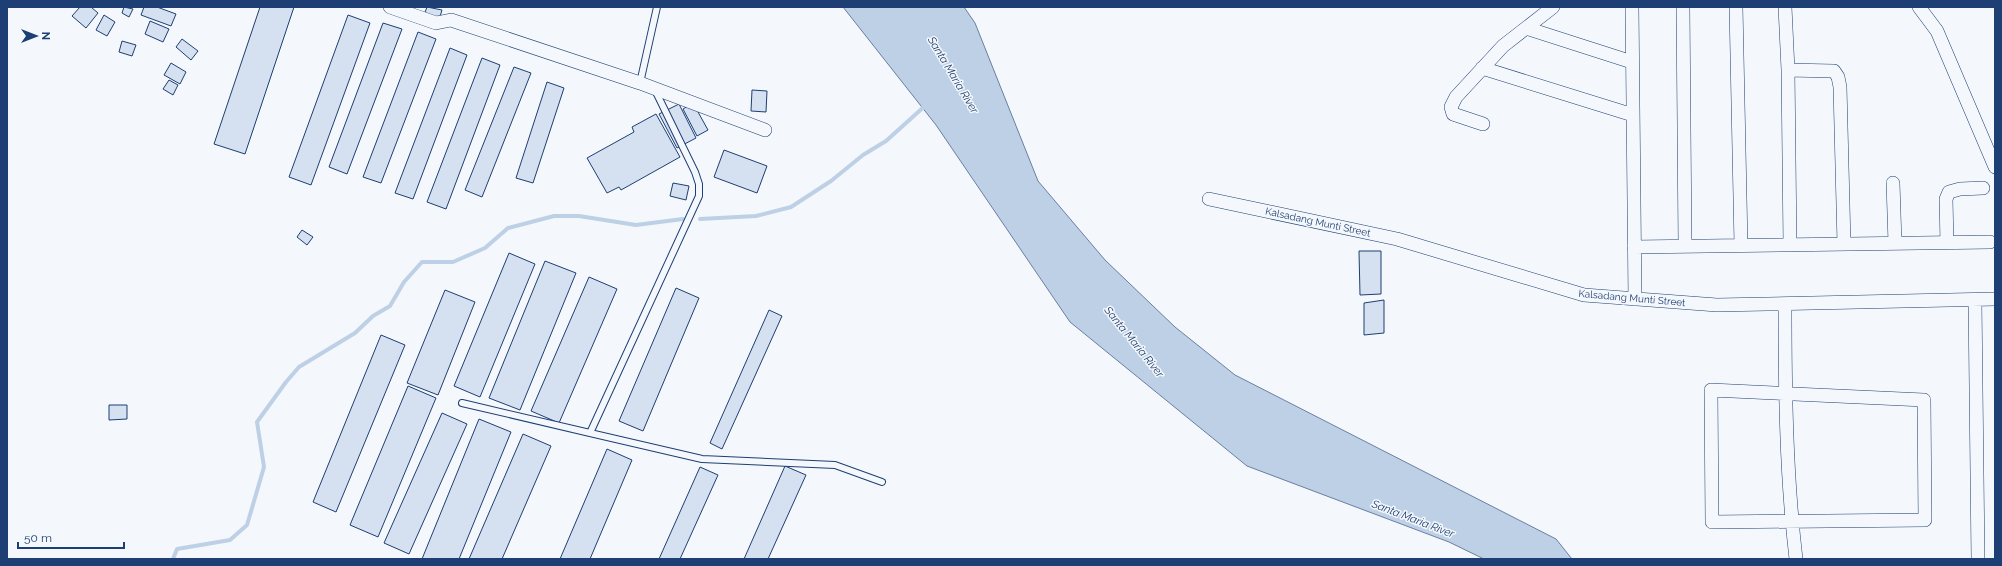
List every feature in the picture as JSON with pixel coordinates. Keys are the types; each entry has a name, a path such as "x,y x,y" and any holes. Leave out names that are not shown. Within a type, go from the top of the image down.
{"street":[{"path":"390,7 436,23 451,20 655,88 765,130"},
{"path":"1483,124 1453,114 1451,107 1456,97 1503,46 1552,7"},
{"path":"1632,7 1635,299"},
{"path":"1683,7 1685,246"},
{"path":"1736,7 1741,245"},
{"path":"1785,7 1788,70 1790,245"},
{"path":"1919,7 1937,31 1995,167"},
{"path":"1526,28 1632,62"},
{"path":"1482,68 1633,115"},
{"path":"1788,70 1834,71 1838,77 1840,87 1844,244"},
{"path":"1893,183 1895,243"},
{"path":"1947,243 1946,199 1949,192 1960,189 1983,188"},
{"name":"Kalsadang Munti Street","path":"1209,199 1397,239 1584,295 1717,305 1975,301 1995,299"},
{"path":"1634,247 1990,242"},
{"path":"1975,301 1978,559"},
{"path":"1785,304 1785,393 1791,521 1796,559"},
{"path":"1711,390 1924,400 1925,520 1791,521 1712,522 1711,390"}],"lane":[{"path":"640,83 657,7"},
{"path":"590,433 699,196 699,184 695,172 655,88"},
{"path":"462,403 702,458 835,465 882,482"}],"water":[{"name":"Santa Maria River","path":"843,7 964,7 975,23 1038,181 1105,260 1175,327 1235,375 1556,539 1572,559 1484,559 1449,542 1247,466 1070,322 936,125"}],"building":[{"path":"80,7 91,7 98,13 86,28 72,16"},
{"path":"124,7 133,9 129,17 122,13"},
{"path":"144,7 157,7 176,14 171,26 141,15"},
{"path":"260,7 294,7 245,154 214,144"},
{"path":"427,7 442,10 439,20 424,15"},
{"path":"104,15 115,22 107,36 96,30"},
{"path":"348,15 370,23 311,185 289,177"},
{"path":"150,21 169,29 163,42 145,34"},
{"path":"383,23 402,29 347,174 329,167"},
{"path":"418,32 436,39 381,183 363,177"},
{"path":"182,39 198,51 191,60 176,47"},
{"path":"122,41 136,45 132,56 119,52"},
{"path":"450,48 467,55 413,199 395,193"},
{"path":"482,58 500,65 446,209 427,202"},
{"path":"171,63 186,72 180,84 164,75"},
{"path":"514,67 531,73 482,197 465,190"},
{"path":"169,80 178,85 173,95 163,89"},
{"path":"547,82 564,88 533,183 516,178"},
{"path":"752,90 767,91 766,112 751,111"},
{"path":"693,103 708,130 697,136 683,109"},
{"path":"679,104 696,138 677,148 659,114"},
{"path":"656,114 680,157 621,190 619,187 607,193 587,158 634,132 632,127"},
{"path":"724,150 767,166 757,193 714,177"},
{"path":"673,183 689,186 686,200 670,196"},
{"path":"302,230 313,237 307,245 297,237"},
{"path":"1359,251 1381,251 1381,294 1360,295"},
{"path":"509,253 535,264 480,397 454,386"},
{"path":"545,261 576,273 520,410 489,398"},
{"path":"589,277 617,289 559,423 531,411"},
{"path":"676,288 699,298 643,431 619,421"},
{"path":"445,290 475,302 438,395 407,383"},
{"path":"1384,300 1384,333 1364,335 1364,303"},
{"path":"769,310 782,316 722,449 710,443"},
{"path":"381,335 405,345 336,512 313,502"},
{"path":"408,386 436,398 378,537 350,525"},
{"path":"109,405 127,405 127,419 109,420"},
{"path":"442,413 467,424 409,554 384,543"},
{"path":"479,419 511,432 459,559 422,559"},
{"path":"523,434 551,446 502,559 469,559"},
{"path":"607,449 632,460 590,559 560,559"},
{"path":"785,466 806,475 768,559 744,559"},
{"path":"700,467 718,475 680,559 659,559"}],"waterway":[{"path":"700,219 756,216 791,207 831,181 863,155 886,141 926,105"},
{"path":"173,559 177,549 230,540 247,525 264,467 257,422 286,382 299,367 355,333 373,316 390,306 404,282 422,262 453,262 485,248 508,228 554,216 579,216 636,225 683,219"}]}
